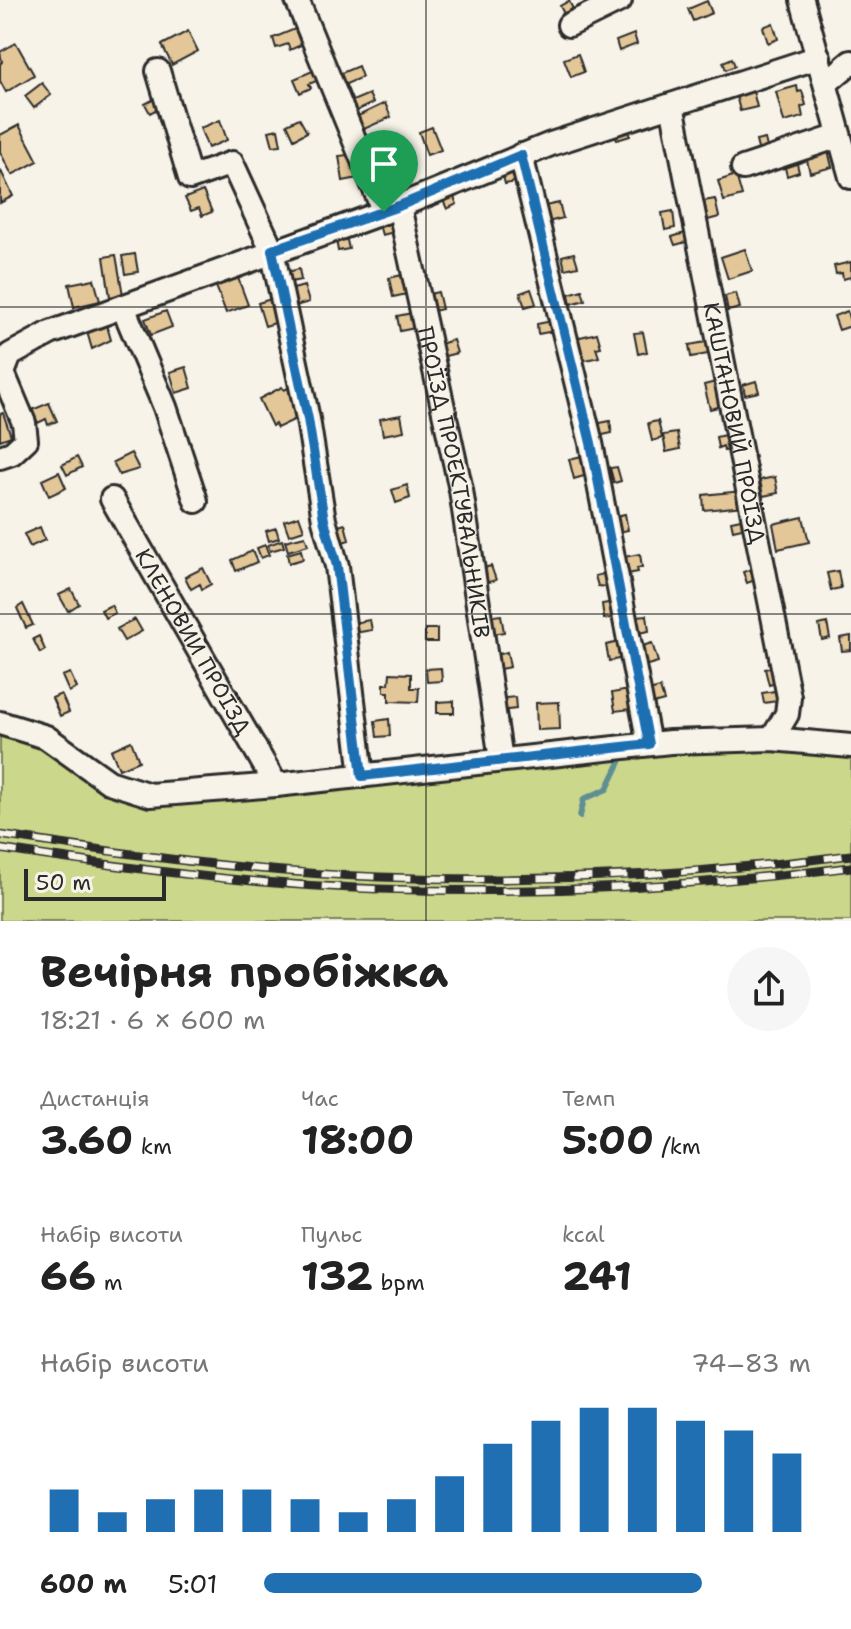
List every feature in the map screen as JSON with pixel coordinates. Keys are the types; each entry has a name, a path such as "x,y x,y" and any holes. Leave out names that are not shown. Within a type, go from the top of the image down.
{"street":[{"name":"ПРОЇЗД ПРОЕКТУВАЛЬНИКІВ","path":"297,0 392,209 461,490 501,760"},
{"path":"569,25 620,0"},
{"path":"802,0 851,177"},
{"path":"0,457 12,453 26,440 24,423 3,373 10,355 50,333 392,209 521,155 819,57"},
{"path":"826,83 851,62"},
{"path":"158,71 190,178 232,163 272,250 308,419 324,520 337,566 362,776"},
{"name":"КАШТАНОВИЙ ПРОЇЗД","path":"672,105 789,697 787,714 772,739"},
{"path":"743,168 839,136"},
{"path":"521,155 591,443 649,744"},
{"path":"123,307 165,407 196,501"},
{"name":"КЛЕНОВИЙ ПРОЇЗД","path":"112,499 276,785"},
{"path":"0,723 46,737 109,782 139,793 175,794 649,744 772,739 851,746"}],"green space":[{"path":"0,723 124,789 670,742 851,746 851,921 0,921"}],"building":[{"path":"569,1 575,13 566,18 560,6"},
{"path":"707,1 712,13 693,21 688,9"},
{"path":"773,23 778,39 768,43 763,27"},
{"path":"295,29 301,45 290,50 288,44 276,48 273,38"},
{"path":"188,31 198,51 172,65 162,45"},
{"path":"634,34 637,44 619,51 616,41"},
{"path":"16,43 34,75 6,92 0,81 0,52"},
{"path":"578,54 584,72 571,77 564,59"},
{"path":"732,58 735,66 726,70 723,62"},
{"path":"358,66 362,77 344,85 339,74"},
{"path":"317,69 321,79 309,84 311,88 300,93 294,79"},
{"path":"42,83 51,95 34,108 25,96"},
{"path":"797,86 806,105 801,107 803,117 784,122 776,92"},
{"path":"752,87 757,107 740,111 735,91"},
{"path":"369,94 373,103 354,112 350,102"},
{"path":"156,98 161,107 150,113 145,104"},
{"path":"385,103 391,117 364,129 358,116"},
{"path":"299,118 307,132 294,139 287,124"},
{"path":"220,120 227,140 208,148 200,128"},
{"path":"628,124 630,136 617,140 614,128"},
{"path":"19,125 38,161 12,175 0,152 0,135"},
{"path":"432,127 441,150 427,155 419,132"},
{"path":"278,129 281,145 273,146 269,131"},
{"path":"765,139 768,151 759,153 756,141"},
{"path":"828,150 832,167 810,173 806,156"},
{"path":"354,154 358,178 343,181 339,156"},
{"path":"795,156 799,172 787,176 783,160"},
{"path":"517,168 520,181 505,184 502,172"},
{"path":"0,169 13,196 0,203"},
{"path":"736,175 742,196 724,201 718,181"},
{"path":"450,189 457,204 447,209 440,194"},
{"path":"203,191 212,212 202,216 199,208 191,211 185,198"},
{"path":"715,199 719,217 708,220 704,201"},
{"path":"559,203 563,218 548,222 545,206"},
{"path":"673,211 675,228 665,230 662,213"},
{"path":"390,218 394,232 382,235 378,221"},
{"path":"345,232 349,249 338,251 335,234"},
{"path":"688,232 690,241 675,245 672,237"},
{"path":"745,249 752,271 728,279 721,257"},
{"path":"574,253 578,266 565,269 562,256"},
{"path":"135,254 138,272 125,274 122,256"},
{"path":"116,255 123,295 110,297 104,257"},
{"path":"851,262 851,277 843,279 842,273 836,274 834,266"},
{"path":"299,269 301,280 290,282 288,272"},
{"path":"402,275 407,294 393,297 389,278"},
{"path":"238,278 248,305 226,313 216,286"},
{"path":"94,279 100,301 74,307 69,284"},
{"path":"304,286 309,302 295,306 290,290"},
{"path":"531,289 536,304 525,307 520,293"},
{"path":"582,290 585,300 571,304 569,294"},
{"path":"438,292 442,309 429,312 425,295"},
{"path":"736,293 740,308 728,311 725,296"},
{"path":"271,299 278,322 265,326 258,303"},
{"path":"166,311 172,327 151,335 145,319"},
{"path":"847,311 851,326 839,330 834,316"},
{"path":"412,313 415,328 400,331 397,316"},
{"path":"552,321 554,331 538,334 537,324"},
{"path":"107,326 111,340 92,349 87,332"},
{"path":"643,332 647,352 638,354 634,333"},
{"path":"597,333 601,347 596,348 599,357 581,361 576,338"},
{"path":"453,340 457,353 441,357 437,345"},
{"path":"706,342 708,354 691,357 689,345"},
{"path":"186,367 192,388 176,393 170,372"},
{"path":"720,381 726,405 710,409 704,385"},
{"path":"756,381 759,392 745,395 743,385"},
{"path":"282,387 284,390 288,388 300,412 298,418 277,428 275,424 272,426 259,399"},
{"path":"49,403 57,421 48,425 46,419 38,423 32,410"},
{"path":"3,413 11,436 0,440 0,414"},
{"path":"401,415 404,431 383,435 380,419"},
{"path":"610,421 612,433 598,436 595,424"},
{"path":"658,421 662,438 652,441 648,423"},
{"path":"677,433 680,449 666,452 663,435"},
{"path":"729,434 733,449 724,451 723,446 718,448 716,437"},
{"path":"131,453 139,469 119,475 113,462"},
{"path":"582,456 587,475 574,479 569,459"},
{"path":"77,457 82,467 67,475 62,465"},
{"path":"617,467 621,481 614,483 610,468"},
{"path":"59,472 66,488 49,496 42,480"},
{"path":"775,477 778,493 763,496 760,480"},
{"path":"407,485 410,498 396,503 392,490"},
{"path":"742,491 744,506 704,510 703,495"},
{"path":"625,514 628,530 618,532 615,516"},
{"path":"299,516 304,530 289,535 284,521"},
{"path":"803,517 809,542 778,549 773,524"},
{"path":"741,519 742,528 733,530 731,521"},
{"path":"345,524 349,540 337,544 332,528"},
{"path":"40,527 45,540 30,547 24,534"},
{"path":"276,528 279,538 269,541 266,531"},
{"path":"305,536 308,545 288,551 285,541"},
{"path":"282,540 284,547 270,551 268,545"},
{"path":"265,545 269,555 261,558 257,548"},
{"path":"301,550 303,559 289,563 287,554"},
{"path":"252,551 257,562 236,571 232,560"},
{"path":"640,554 642,567 637,568 638,572 627,574 624,557"},
{"path":"491,566 496,580 482,584 477,570"},
{"path":"203,568 211,584 202,589 200,584 191,589 185,577"},
{"path":"754,568 758,579 747,583 743,572"},
{"path":"838,571 841,588 831,590 827,573"},
{"path":"611,572 608,587 598,586 595,576"},
{"path":"71,589 79,604 68,611 59,595"},
{"path":"614,602 617,617 604,619 602,604"},
{"path":"23,604 33,625 26,628 17,608"},
{"path":"111,605 115,613 105,618 101,610"},
{"path":"501,615 504,632 487,635 484,617"},
{"path":"647,615 649,631 638,633 636,616"},
{"path":"135,619 142,631 124,641 117,629"},
{"path":"370,620 372,630 354,633 353,623"},
{"path":"827,623 830,638 822,640 819,625"},
{"path":"425,629 437,629 437,642 425,642"},
{"path":"39,636 45,650 40,653 33,639"},
{"path":"851,636 851,650 842,651 840,638"},
{"path":"619,642 623,658 609,661 606,645"},
{"path":"652,643 658,662 644,666 639,647"},
{"path":"507,652 510,667 495,670 492,656"},
{"path":"776,666 780,682 769,685 765,669"},
{"path":"441,668 442,681 427,682 426,669"},
{"path":"70,673 77,688 69,692 62,676"},
{"path":"390,673 411,674 411,688 419,688 418,702 389,701 389,692 384,692 384,684 389,684"},
{"path":"660,688 664,701 653,704 649,691"},
{"path":"629,690 632,709 615,711 612,693"},
{"path":"775,691 777,701 764,703 762,693"},
{"path":"61,694 69,712 60,716 52,698"},
{"path":"515,697 516,709 498,711 496,699"},
{"path":"454,701 454,713 437,713 437,702"},
{"path":"559,702 560,729 537,730 536,703"},
{"path":"389,719 390,736 377,737 375,721"},
{"path":"131,741 139,761 119,769 111,750"}],"waterway":[{"path":"580,816 584,799 607,789 620,762"}],"railway":[{"path":"0,835 236,867 438,879 616,876 734,868 851,855"},
{"path":"0,849 237,880 438,890 557,890 675,884 851,867"}],"route":[{"path":"521,155 591,443 649,744 362,776 337,566 324,520 308,419 272,250 384,212 521,155"}]}
